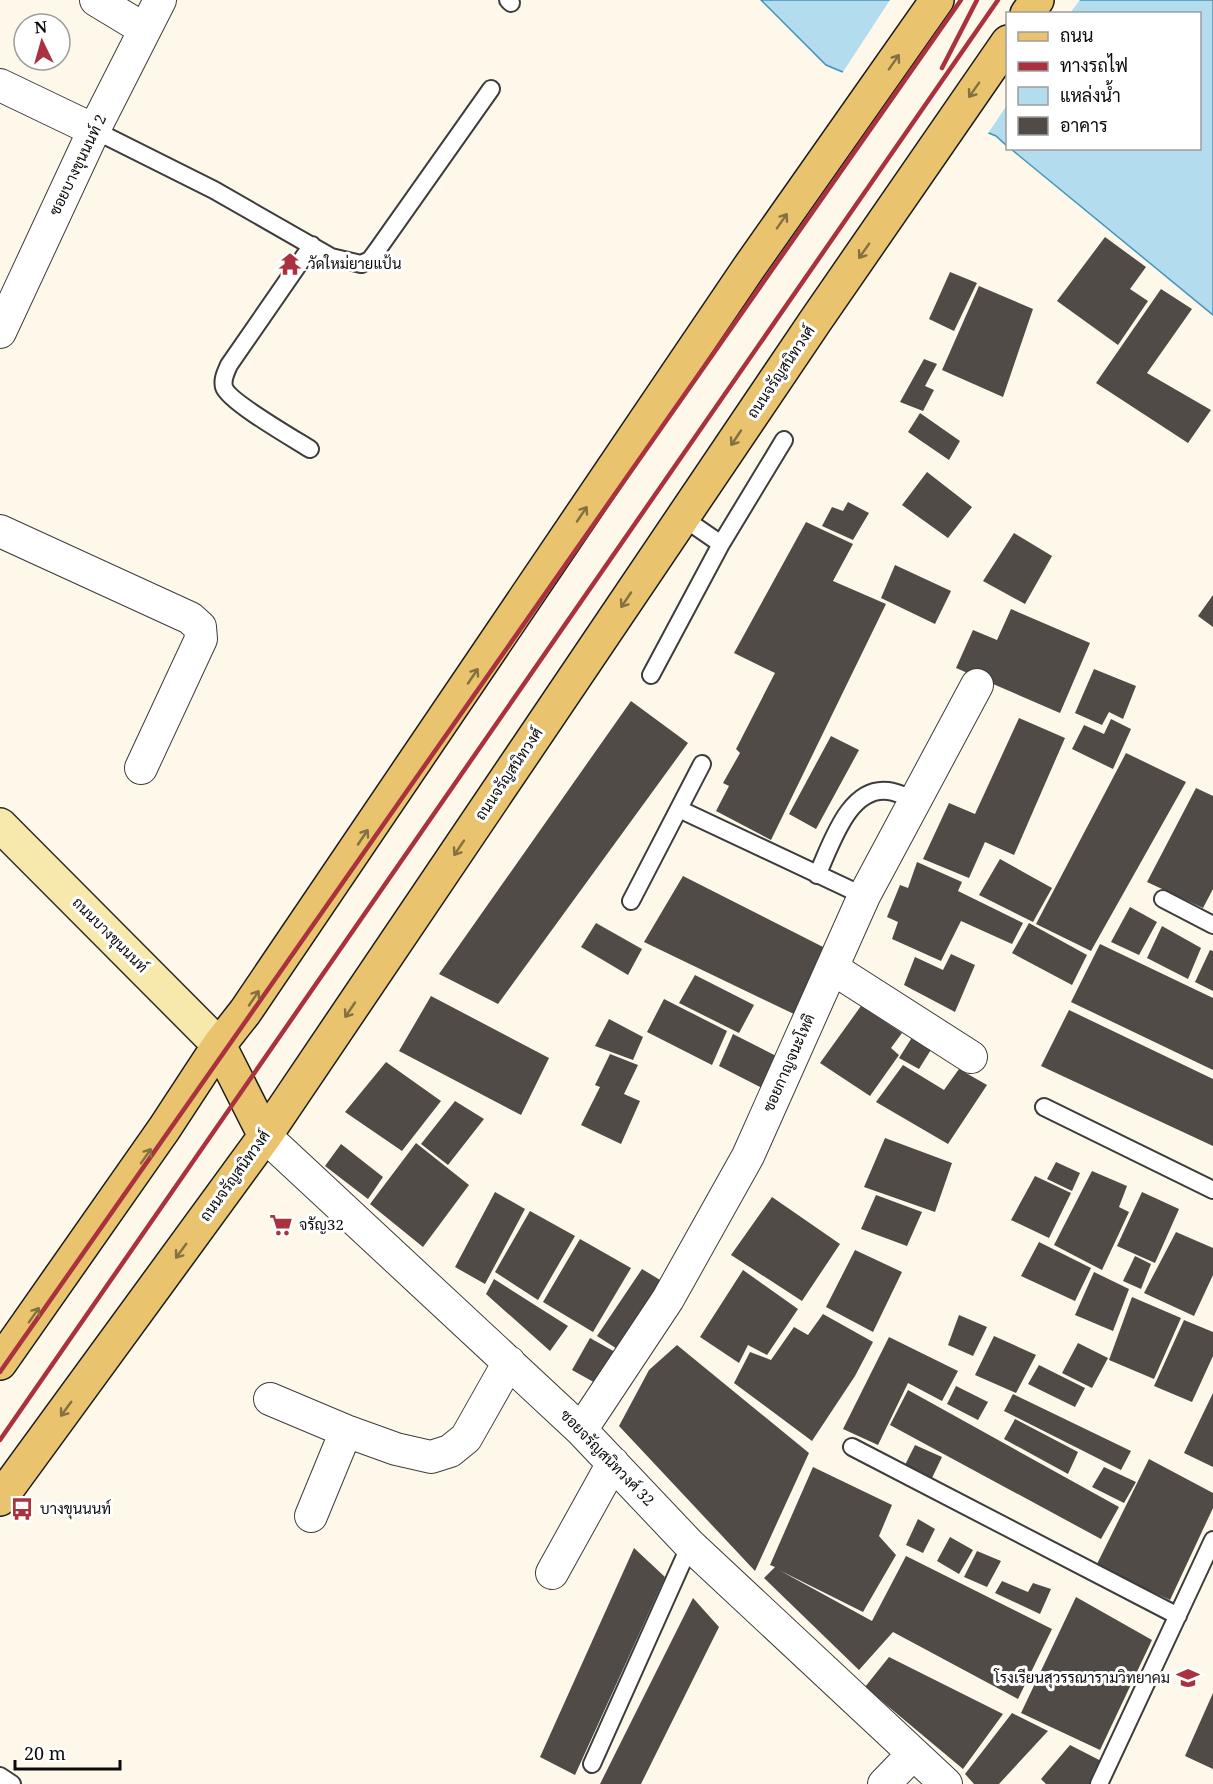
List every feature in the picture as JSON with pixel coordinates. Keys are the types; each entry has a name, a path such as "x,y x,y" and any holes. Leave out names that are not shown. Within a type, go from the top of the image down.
{"main road":[{"path":"0,1363 164,1130 219,1045 252,1002 748,269 937,0"},
{"name":"ถนนจรัญสนิทวงศ์","path":"0,1499 265,1136 682,517 1006,45"},
{"path":"219,1045 265,1136"}],"street":[{"path":"96,0 144,29"},
{"name":"ซอยบางขุนนนท์ 2","path":"0,332 94,130 160,0"},
{"path":"0,85 94,130"},
{"path":"0,531 190,618 200,627 201,639 141,768"},
{"name":"ซอยกาญจนะโหติ","path":"581,1430 668,1299 748,1156 864,896 976,685"},
{"name":"ถนนบางขุนนนท์","path":"0,825 219,1045"},
{"path":"832,968 971,1057"},
{"name":"ซอยจรัญสนิทวงศ์ 32","path":"265,1136 581,1430 690,1545 946,1784"},
{"path":"270,1399 346,1431 396,1449 431,1457 450,1451 466,1438 509,1362"},
{"path":"310,1516 346,1431"},
{"path":"552,1573 612,1463"},
{"path":"884,1784 913,1754"}],"lane":[{"path":"94,130 214,190 331,256 350,263 361,264 370,260 491,89"},
{"path":"309,449 236,401 225,389 224,377 229,364 312,245"},
{"path":"651,675 721,544 784,440"},
{"path":"682,517 721,544"},
{"path":"631,901 702,764"},
{"path":"817,875 842,822 858,799 872,792 889,791 915,800"},
{"path":"679,809 864,896"},
{"path":"1163,899 1213,924"},
{"path":"1044,1107 1213,1190"},
{"path":"852,1447 1178,1616"},
{"path":"1099,1784 1213,1540"},
{"path":"592,1764 690,1545"},
{"path":"0,1776 12,1784"}],"water":[{"path":"761,0 1213,0 1213,315 1012,150 1201,150 1201,12 1006,12 1006,145 996,136 826,65"}],"pier":[{"path":"890,0 1080,0 1071,12 1006,12 1006,106 987,135 841,75"}],"building":[{"path":"1105,237 1146,267 1130,289 1148,301 1118,345 1057,301"},
{"path":"950,272 977,283 954,331 929,319"},
{"path":"979,286 1033,309 1003,397 942,370"},
{"path":"1161,289 1192,309 1147,373 1211,410 1188,443 1096,383"},
{"path":"924,359 937,364 925,386 934,390 923,411 900,402"},
{"path":"920,413 960,441 949,460 908,432"},
{"path":"927,472 972,507 948,538 902,505"},
{"path":"848,502 869,513 853,540 822,526 832,507 843,511"},
{"path":"806,522 853,544 833,581 886,604 771,840 716,811 729,786 723,783 740,753 736,749 775,673 734,653"},
{"path":"1014,533 1052,556 1025,604 983,581"},
{"path":"895,565 951,591 935,624 881,598"},
{"path":"1213,595 1213,627 1198,616"},
{"path":"1011,609 1090,643 1060,713 956,668 973,630 997,640"},
{"path":"1094,669 1136,686 1123,719 1109,712 1102,725 1075,713"},
{"path":"631,701 688,743 498,1004 439,974"},
{"path":"1019,718 1065,738 1014,855 985,842 969,878 923,859 949,803 975,814"},
{"path":"1111,719 1131,729 1113,769 1072,749 1084,725 1104,734"},
{"path":"831,736 859,750 816,829 789,814"},
{"path":"1126,753 1186,782 1091,951 1036,924"},
{"path":"1196,788 1213,796 1213,889 1203,908 1147,882"},
{"path":"1000,859 1052,888 1033,922 979,895"},
{"path":"917,862 962,882 958,891 1023,923 1012,944 961,921 941,961 892,939 898,922 887,917 900,885 908,888"},
{"path":"683,876 827,949 796,1015 644,942"},
{"path":"1130,907 1157,922 1139,955 1111,942"},
{"path":"596,923 642,949 628,975 581,947"},
{"path":"1029,923 1087,955 1072,985 1012,953"},
{"path":"1162,926 1201,948 1188,979 1147,958"},
{"path":"1100,944 1213,998 1213,1070 1071,1002"},
{"path":"1210,950 1213,951 1213,991 1195,982"},
{"path":"951,954 975,965 955,1012 904,985 915,957 943,970"},
{"path":"695,975 754,1005 739,1033 679,1003"},
{"path":"431,996 549,1058 521,1115 399,1051"},
{"path":"664,999 727,1031 712,1065 647,1032"},
{"path":"861,1006 902,1033 891,1048 899,1055 870,1096 820,1063"},
{"path":"1069,1010 1213,1079 1213,1146 1041,1066"},
{"path":"609,1019 643,1037 633,1060 595,1046"},
{"path":"918,1028 937,1040 919,1069 899,1058"},
{"path":"733,1034 784,1060 770,1092 719,1066"},
{"path":"610,1054 638,1065 624,1094 640,1101 621,1144 581,1125 600,1087 595,1085"},
{"path":"386,1062 441,1101 402,1151 345,1112"},
{"path":"903,1065 944,1090 959,1069 987,1085 948,1144 876,1102"},
{"path":"455,1101 484,1119 448,1165 421,1144"},
{"path":"885,1138 952,1163 935,1212 864,1187"},
{"path":"416,1143 469,1185 423,1247 370,1204"},
{"path":"341,1144 383,1177 368,1199 325,1166"},
{"path":"1056,1162 1080,1173 1072,1191 1047,1179"},
{"path":"1092,1171 1127,1186 1119,1207 1129,1212 1102,1270 1054,1245"},
{"path":"1035,1176 1071,1193 1049,1238 1011,1220"},
{"path":"495,1192 525,1209 485,1284 455,1267"},
{"path":"1142,1192 1179,1209 1155,1263 1117,1246"},
{"path":"876,1195 922,1212 907,1246 861,1229"},
{"path":"772,1197 840,1244 802,1301 731,1255"},
{"path":"530,1211 575,1236 538,1300 495,1272"},
{"path":"1176,1232 1213,1248 1213,1275 1194,1316 1144,1293"},
{"path":"580,1239 631,1268 593,1332 543,1302"},
{"path":"1039,1242 1091,1268 1075,1301 1021,1276"},
{"path":"855,1250 902,1272 873,1332 826,1307"},
{"path":"1135,1256 1151,1264 1141,1289 1123,1281"},
{"path":"642,1269 670,1286 625,1354 597,1336"},
{"path":"743,1270 798,1309 767,1355 748,1345 739,1363 700,1337"},
{"path":"1094,1272 1129,1289 1113,1331 1075,1315"},
{"path":"494,1279 568,1326 550,1351 486,1294"},
{"path":"1132,1297 1181,1318 1154,1379 1109,1360"},
{"path":"823,1314 873,1342 855,1376 812,1441 734,1383 750,1352 771,1360 794,1327 808,1335"},
{"path":"959,1315 987,1327 973,1356 948,1345"},
{"path":"1184,1320 1213,1332 1213,1356 1192,1402 1154,1386"},
{"path":"994,1336 1036,1355 1016,1393 975,1375"},
{"path":"889,1337 958,1371 942,1401 908,1383 878,1445 843,1429"},
{"path":"590,1338 617,1353 599,1385 572,1370"},
{"path":"1078,1343 1108,1358 1092,1388 1062,1373"},
{"path":"677,1345 809,1453 755,1571 619,1426 649,1370"},
{"path":"1039,1365 1085,1388 1075,1407 1028,1384"},
{"path":"956,1386 988,1402 978,1420 947,1404"},
{"path":"908,1390 1119,1507 1101,1539 890,1425"},
{"path":"1213,1393 1213,1467 1184,1453"},
{"path":"1013,1394 1131,1451 1121,1470 1004,1411"},
{"path":"1015,1419 1078,1452 1068,1474 1004,1439"},
{"path":"915,1445 942,1457 931,1480 904,1467"},
{"path":"1149,1459 1213,1493 1213,1508 1170,1600 1096,1566"},
{"path":"813,1467 892,1505 879,1536 896,1555 863,1612 779,1570 872,1621 906,1556 1052,1629 1018,1699 893,1632 859,1670 764,1578 775,1567 770,1565"},
{"path":"1104,1467 1136,1482 1124,1503 1092,1487"},
{"path":"918,1519 935,1529 923,1553 906,1545"},
{"path":"950,1537 973,1550 959,1574 937,1561"},
{"path":"634,1548 665,1577 575,1775 540,1757"},
{"path":"977,1551 1001,1561 987,1587 964,1577"},
{"path":"1002,1581 1028,1592 1033,1583 1051,1589 1040,1614 995,1593"},
{"path":"1076,1597 1152,1640 1100,1750 1021,1713"},
{"path":"693,1598 719,1627 641,1784 600,1784"},
{"path":"889,1657 1003,1714 963,1769 865,1687"},
{"path":"1213,1693 1213,1769 1185,1756"},
{"path":"1012,1713 1048,1731 999,1784 974,1784 965,1774"},
{"path":"1070,1745 1107,1764 1089,1784 1046,1784 1041,1779"}],"railway":[{"path":"0,1372 961,0"},
{"path":"942,68 977,0"},
{"path":"0,1440 998,0"}],"place":[{"name":"วัดใหม่ยายแป้น","path":"290,264"},
{"name":"จรัญ32","path":"281,1225"},
{"name":"บางขุนนนท์","path":"22,1509"},
{"name":"โรงเรียนสุวรรณารามวิทยาคม","path":"1188,1678"}]}
